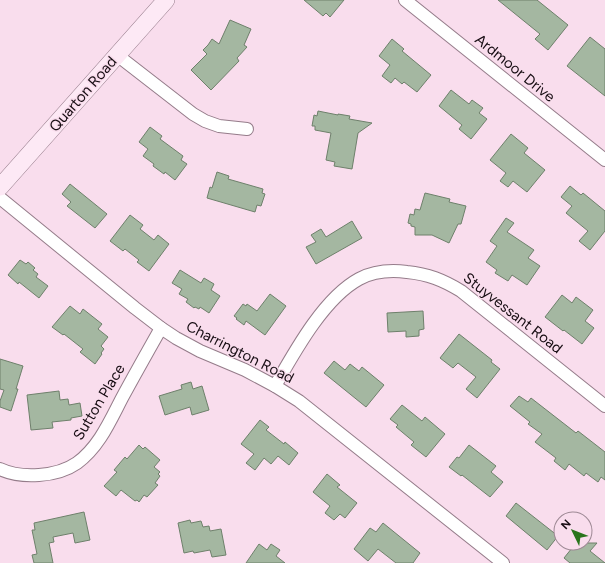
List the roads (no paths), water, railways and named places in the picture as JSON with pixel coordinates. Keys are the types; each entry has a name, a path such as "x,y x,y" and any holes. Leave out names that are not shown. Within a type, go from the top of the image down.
{"street":[{"name":"Quarton Road","path":"0,187 166,0"},
{"name":"Ardmoor Drive","path":"405,0 605,160"},
{"path":"117,55 192,114 219,126 247,129"},
{"name":"Charrington Road","path":"0,198 161,328 200,351 245,370 299,401 503,563"},
{"name":"Stuyvessant Road","path":"275,386 310,330 338,295 360,278 378,273 398,271 416,273 440,279 461,291 605,406"},
{"name":"Sutton Place","path":"0,469 19,474 47,474 76,463 87,454 101,436 161,328"}]}
